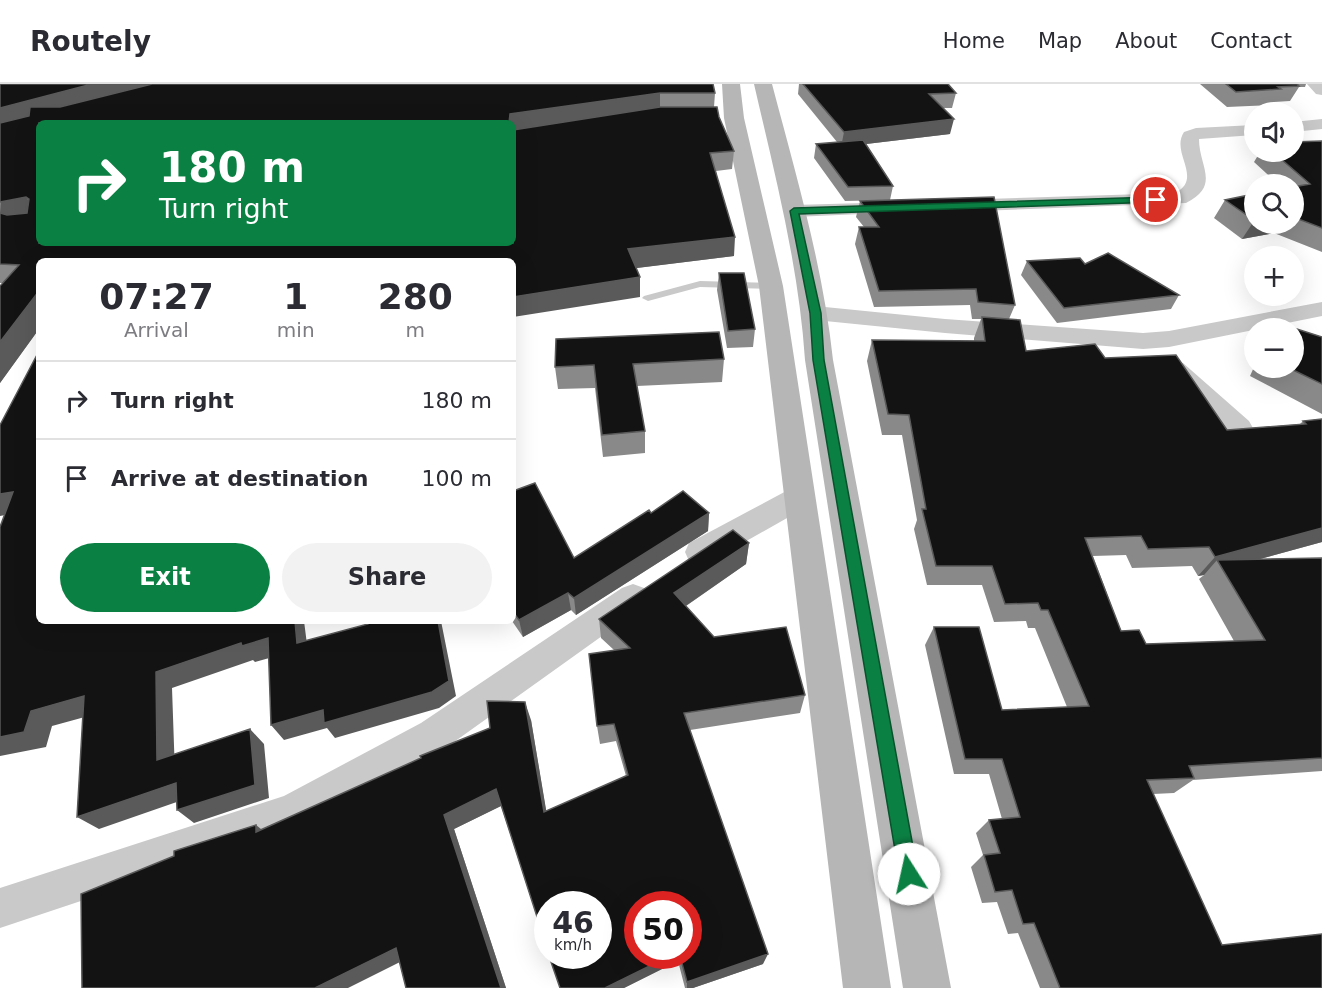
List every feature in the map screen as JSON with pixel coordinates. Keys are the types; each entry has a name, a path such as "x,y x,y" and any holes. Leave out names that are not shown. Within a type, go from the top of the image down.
{"main road":[{"path":"731,84 724,118 771,286 867,988"},
{"path":"763,84 794,211 815,313 819,360 927,988"}],"street":[{"path":"1315,84 1322,90"},
{"path":"1304,126 1322,124"},
{"path":"794,211 1179,199 1192,195 1197,187 1197,172 1189,145 1190,136 1196,133 1244,131"},
{"path":"815,313 945,326 1143,340 1169,339 1322,309"},
{"path":"1143,340 1239,428"},
{"path":"0,908 292,813 434,735 558,647 713,544 800,496"}],"lane":[{"path":"648,298 700,284 771,286"}],"building":[{"path":"0,84 92,84 0,108"},
{"path":"152,84 713,84 715,93 660,93 510,114 509,120 36,120 36,246 516,246 516,130 660,107 717,107 734,151 710,153 735,237 628,249 640,277 516,297 516,258 36,258 36,295 0,342 0,286 19,265 0,264 0,213 7,215 27,213 29,199 26,197 0,202 0,123 29,116 30,107 60,107"},
{"path":"803,84 948,84 956,93 929,94 954,119 844,132"},
{"path":"1226,84 1297,84 1299,86 1236,92"},
{"path":"863,140 893,186 848,187 816,144"},
{"path":"1322,141 1322,228 1304,221 1304,185 1310,184 1304,179 1304,174 1298,174 1285,162 1304,162 1304,142"},
{"path":"1244,196 1244,213 1225,200"},
{"path":"994,197 1015,305 978,302 976,289 879,291 859,227 879,227 860,201"},
{"path":"1108,253 1179,295 1064,308 1027,261 1080,258 1085,264"},
{"path":"719,273 744,273 755,329 728,331"},
{"path":"982,317 1020,320 1026,351 1095,344 1105,358 1176,355 1227,430 1306,424 1303,421 1322,419 1322,528 1215,557 1209,547 1148,549 1141,536 1085,538 1121,631 1139,630 1146,644 1265,640 1217,560 1322,558 1322,758 1189,766 1194,778 1147,780 1222,945 1322,934 1322,988 1060,988 1034,923 1023,924 1012,890 995,892 984,855 1000,853 989,820 1020,817 1002,759 965,759 934,627 979,627 1002,710 1089,706 1048,610 1041,610 1038,603 1005,604 992,566 936,566 922,509 926,509 909,415 888,414 872,340 985,341"},
{"path":"1304,331 1322,337 1322,384 1304,375"},
{"path":"719,332 724,359 633,364 645,431 602,435 594,365 555,367 556,339"},
{"path":"36,357 36,624 295,624 297,643 368,624 439,624 449,681 432,692 324,723 323,710 271,725 268,638 242,646 241,643 156,672 157,760 250,729 255,785 177,810 176,783 77,817 84,696 31,711 24,732 0,737 0,527 13,492 0,494 0,425"},
{"path":"535,483 574,558 649,510 651,513 683,491 709,513 574,598 568,593 519,620 516,616 516,490"},
{"path":"733,530 749,543 674,593 714,637 786,627 805,695 684,713 768,954 687,982 684,969 702,969 702,891 624,891 624,969 644,969 605,988 560,988 553,969 612,969 612,891 534,891 534,907 496,789 444,815 501,988 406,988 396,948 315,988 82,988 81,894 174,856 174,851 256,825 256,832 421,758 420,756 490,728 487,701 525,702 544,812 628,775 614,724 597,726 589,654 630,648 599,619"}],"route":[{"path":"909,874 819,360 815,313 794,211 1156,200"}]}
